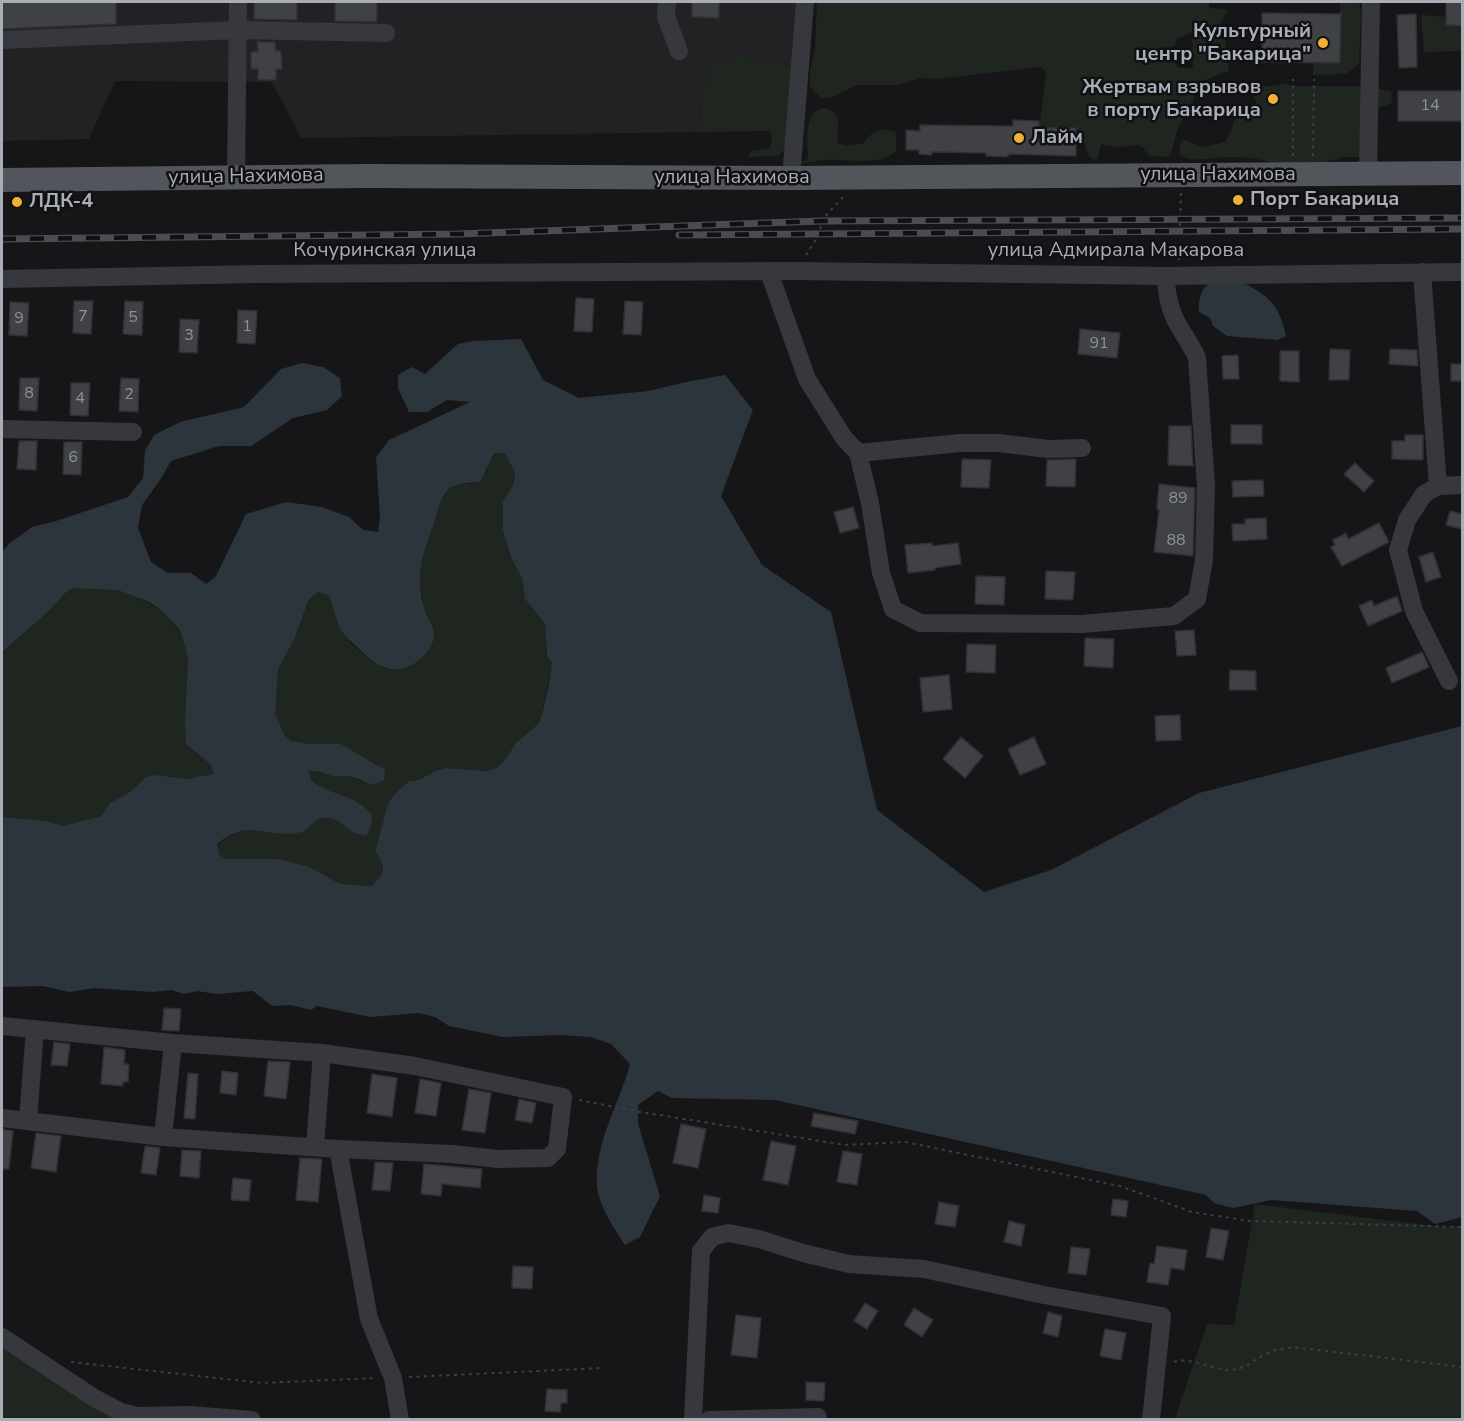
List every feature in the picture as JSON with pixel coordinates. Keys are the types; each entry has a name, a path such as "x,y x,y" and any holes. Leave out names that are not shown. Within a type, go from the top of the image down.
{"main road":[{"name":"улица Нахимова","path":"2,180 236,177 791,178 1462,173"}],"street":[{"path":"236,177 238,2"},
{"path":"667,2 666,16 679,51"},
{"path":"791,178 805,2"},
{"path":"1368,174 1371,2"},
{"path":"2,40 237,30 386,33"},
{"path":"769,272 807,379 844,438 858,453 870,503 881,573 892,609 920,623 1082,624 1174,616 1197,598 1204,560 1206,486 1197,358 1191,343 1175,319 1166,290 1166,276"},
{"name":"улица Адмирала Макарова","path":"769,272 1166,276 1462,272"},
{"name":"Кочуринская улица","path":"2,279 270,274 769,272"},
{"path":"1422,272 1438,486"},
{"path":"2,429 133,432"},
{"path":"858,453 960,443 999,443 1048,449 1082,448"},
{"path":"1449,681 1414,611 1398,550 1407,520 1425,494 1438,486 1462,485"},
{"path":"2,1026 173,1043 322,1053 414,1066 563,1096 557,1149 548,1158 498,1159 452,1154 162,1137 2,1118"},
{"path":"28,1120 35,1029"},
{"path":"162,1137 173,1043"},
{"path":"315,1147 322,1053"},
{"path":"338,1149 369,1319 393,1378 400,1419"},
{"path":"693,1419 701,1251 712,1237 728,1233 759,1239 849,1264 924,1269 1044,1295 1162,1316 1151,1419"},
{"path":"2,1337 96,1399 121,1412 137,1416 190,1415 252,1419"},
{"path":"709,1419 818,1417"}],"path":[{"path":"1293,79 1293,162"},
{"path":"1313,162 1314,79"},
{"path":"795,271 820,233 821,221 845,196"},
{"path":"1180,226 1181,205"},
{"path":"1179,261 1180,248"},
{"path":"563,1096 641,1112 845,1144 905,1142 1120,1186 1192,1212 1250,1221 1462,1227"},
{"path":"1155,1379 1164,1365 1181,1359 1229,1370 1246,1367 1269,1352 1293,1347 1462,1367"},
{"path":"69,1362 262,1383 601,1368"}],"shaded area":[{"path":"2,2 798,2 792,65 738,55 701,100 700,132 301,138 272,82 115,81 89,139 2,141"},
{"path":"817,2 1209,2 1209,8 1228,9 1220,25 1204,28 1178,38 1174,49 1176,65 1179,68 1193,68 1192,37 1224,26 1229,71 1194,84 1194,98 1178,128 1171,154 1167,157 1149,156 1138,145 1117,147 1101,144 1097,160 1091,159 1086,151 1082,132 1067,128 1039,131 1046,74 1041,67 938,79 921,78 899,85 856,85 831,98 821,98 810,87"},
{"path":"1340,2 1359,2 1361,11 1359,64 1346,74 1313,75 1313,63 1340,63"},
{"path":"1421,15 1462,18 1462,51 1424,52"},
{"path":"738,55 792,65 785,150 777,156 748,157 750,151 770,148 772,135 769,131 700,132 701,100 710,67"},
{"path":"1283,83 1294,86 1361,86 1391,91 1392,101 1376,109 1361,157 1343,157 1325,162 1272,164 1252,158 1226,157 1196,160 1180,155 1180,144 1184,140 1204,147 1225,142 1238,113 1248,106 1253,108 1260,119 1260,108 1254,99 1260,92 1260,86 1277,86"},
{"path":"821,108 828,109 836,115 838,120 837,143 847,146 864,143 874,132 886,130 896,132 896,151 881,159 825,160 792,165 808,159 809,123 815,112"},
{"path":"1235,278 1269,300 1279,314 1286,336 1277,340 1227,336 1213,326 1210,318 1199,312 1201,295 1207,285 1219,280"},
{"path":"521,339 543,380 579,398 649,391 725,375 753,410 721,496 762,565 831,612 877,810 984,892 1051,870 1199,793 1462,726 1462,1217 1435,1224 1417,1211 1271,1200 1233,1208 1214,1203 1206,1195 775,1100 672,1098 658,1091 638,1105 638,1124 660,1196 640,1237 625,1245 604,1210 597,1187 599,1155 603,1140 630,1064 611,1044 591,1037 561,1035 503,1037 449,1026 435,1017 419,1013 370,1017 317,1006 311,1010 291,1005 272,1006 253,991 217,994 197,991 184,994 172,990 152,992 94,988 69,992 43,986 2,987 2,817 46,821 63,826 101,816 110,803 130,792 146,777 156,775 186,779 214,774 210,764 186,744 188,661 180,631 173,622 149,602 118,590 73,588 2,652 2,552 32,527 128,497 143,478 145,451 154,435 180,422 244,407 281,369 302,363 323,367 340,378 342,396 327,410 293,418 251,446 219,446 171,461 142,505 138,528 151,562 168,573 191,573 206,584 216,576 246,514 286,502 322,507 349,517 363,530 378,532 380,517 376,457 389,440 470,402 447,400 427,412 409,412 398,388 398,375 412,367 425,374 458,344","holes":["494,453 505,454 515,472 514,483 503,501 503,531 512,560 522,578 525,599 545,624 547,655 552,663 542,715 538,724 516,743 504,761 496,768 487,771 445,768 419,780 409,781 394,795 388,804 375,852 383,866 382,874 371,886 341,884 307,866 278,859 227,859 219,855 217,844 238,832 248,830 297,833 306,830 315,821 323,818 336,820 354,833 366,836 371,827 372,815 366,808 318,785 311,780 309,771 333,776 350,776 374,784 384,780 385,770 341,744 291,741 284,734 275,713 278,669 294,640 309,599 318,592 329,596 339,626 345,636 375,663 387,668 400,669 423,657 433,642 434,632 424,609 420,570 441,501 450,488 481,481"]},
{"path":"494,453 505,454 515,472 514,483 503,501 503,531 512,560 522,578 525,599 545,624 547,655 552,663 542,715 538,724 516,743 504,761 496,768 487,771 445,768 419,780 409,781 388,804 375,852 383,870 371,886 341,884 307,866 278,859 227,859 218,855 217,845 242,831 298,833 326,817 341,823 354,833 366,807 311,780 309,771 353,777 364,783 376,765 341,744 291,741 284,734 274,713 278,669 294,640 309,599 318,592 329,596 338,624 348,640 360,652 381,666 387,669 427,653 433,643 435,633 423,604 419,574 423,552 442,499 448,490 458,484 470,484 486,472"},
{"path":"73,588 108,588 125,591 158,609 173,623 183,640 188,661 186,744 210,764 214,775 186,779 156,775 146,777 130,792 110,803 101,816 63,826 46,821 2,817 2,652"},
{"path":"1255,1204 1442,1227 1462,1226 1462,1419 1175,1419 1207,1324 1234,1325"},
{"path":"2,1348 94,1406 128,1419 2,1420"}],"building":[{"path":"2,2 116,2 116,24 2,29"},
{"path":"254,2 297,2 297,20 254,19"},
{"path":"335,2 377,2 377,22 335,21"},
{"path":"692,2 719,2 719,18 692,17"},
{"path":"1446,2 1462,2 1462,26 1446,25"},
{"path":"1262,13 1341,14 1340,63 1262,62"},
{"path":"1416,14 1417,67 1399,68 1397,15"},
{"path":"257,42 275,42 276,51 281,51 282,69 276,69 276,80 258,80 258,69 251,69 251,52 258,51"},
{"path":"1398,91 1462,91 1462,121 1398,121"},
{"path":"1013,120 1039,121 1039,128 1076,128 1076,156 1008,154 1008,157 986,156 986,153 932,152 932,155 919,154 919,150 906,150 906,130 920,131 920,125 1013,126"},
{"path":"576,298 594,299 592,332 574,331"},
{"path":"74,301 93,301 91,334 73,333"},
{"path":"125,301 143,302 142,335 123,334"},
{"path":"625,301 643,302 641,335 623,334"},
{"path":"10,302 29,303 27,336 9,335"},
{"path":"238,310 257,311 255,344 237,343"},
{"path":"180,319 199,320 197,353 179,352"},
{"path":"1080,329 1120,333 1117,358 1078,354"},
{"path":"1330,349 1350,350 1349,380 1329,380"},
{"path":"1390,349 1417,350 1418,366 1389,364"},
{"path":"1280,351 1299,351 1299,382 1280,381"},
{"path":"1238,355 1239,379 1223,379 1222,356"},
{"path":"1451,364 1462,364 1462,381 1451,381"},
{"path":"20,378 39,378 37,411 19,410"},
{"path":"121,378 139,379 138,412 119,411"},
{"path":"71,383 90,383 88,416 70,415"},
{"path":"1231,425 1262,425 1262,444 1231,444"},
{"path":"1169,426 1191,426 1193,466 1168,465"},
{"path":"1405,435 1423,435 1423,460 1392,459 1392,441 1405,441"},
{"path":"19,441 37,441 36,470 17,469"},
{"path":"64,442 82,442 81,475 63,474"},
{"path":"962,459 991,460 989,488 961,487"},
{"path":"1076,459 1075,487 1046,486 1047,460"},
{"path":"1355,463 1374,481 1364,492 1344,474"},
{"path":"1263,480 1264,496 1233,497 1232,481"},
{"path":"1159,484 1195,488 1193,556 1154,552 1159,510 1157,509"},
{"path":"853,507 859,528 840,533 834,512"},
{"path":"1450,511 1462,514 1462,529 1446,525"},
{"path":"1266,518 1267,539 1233,541 1232,524 1245,524 1245,519"},
{"path":"1379,523 1389,542 1342,566 1331,547 1335,545 1333,540 1346,533 1348,539"},
{"path":"932,543 932,546 958,543 961,564 908,573 905,545"},
{"path":"1433,552 1441,577 1426,582 1419,557"},
{"path":"1046,571 1075,572 1073,600 1045,599"},
{"path":"976,576 1005,577 1004,605 975,604"},
{"path":"1397,596 1402,611 1368,626 1359,606 1372,600 1374,606"},
{"path":"1194,630 1196,655 1177,656 1175,631"},
{"path":"1085,638 1114,639 1113,668 1084,666"},
{"path":"967,644 996,645 995,673 966,672"},
{"path":"1422,652 1429,667 1392,683 1386,668"},
{"path":"1230,670 1256,671 1256,690 1229,690"},
{"path":"949,675 952,709 923,712 920,678"},
{"path":"1180,715 1181,740 1156,741 1155,716"},
{"path":"961,737 983,756 965,778 943,759"},
{"path":"1034,737 1046,764 1020,775 1008,749"},
{"path":"164,1008 181,1009 179,1031 162,1030"},
{"path":"54,1042 70,1044 67,1066 51,1065"},
{"path":"104,1047 125,1050 124,1064 129,1064 128,1082 123,1082 123,1086 101,1084"},
{"path":"268,1061 290,1062 286,1099 264,1096"},
{"path":"222,1071 238,1073 236,1095 220,1093"},
{"path":"188,1073 198,1074 195,1119 184,1118"},
{"path":"372,1074 397,1078 392,1117 367,1113"},
{"path":"420,1079 441,1083 436,1116 415,1113"},
{"path":"469,1089 491,1093 485,1133 462,1130"},
{"path":"519,1099 536,1103 532,1123 515,1120"},
{"path":"814,1113 858,1121 855,1134 811,1126"},
{"path":"681,1124 706,1129 698,1168 673,1163"},
{"path":"2,1129 13,1131 9,1169 2,1169"},
{"path":"36,1133 61,1136 56,1172 31,1168"},
{"path":"771,1141 796,1146 788,1185 763,1180"},
{"path":"145,1146 160,1148 156,1175 141,1173"},
{"path":"182,1150 201,1151 199,1178 180,1176"},
{"path":"843,1151 862,1154 857,1185 837,1182"},
{"path":"300,1158 322,1159 318,1202 296,1200"},
{"path":"375,1162 393,1163 390,1191 372,1190"},
{"path":"424,1164 482,1169 480,1188 442,1184 441,1196 421,1194"},
{"path":"233,1178 251,1180 249,1201 231,1200"},
{"path":"704,1195 720,1198 718,1213 702,1211"},
{"path":"1113,1199 1128,1201 1126,1217 1111,1215"},
{"path":"939,1202 959,1206 955,1227 935,1224"},
{"path":"1009,1221 1025,1225 1021,1246 1004,1242"},
{"path":"1211,1228 1229,1231 1223,1260 1206,1257"},
{"path":"1157,1246 1187,1250 1184,1270 1171,1268 1168,1285 1147,1282 1150,1263 1154,1264"},
{"path":"1071,1247 1090,1249 1086,1275 1068,1273"},
{"path":"513,1266 533,1267 532,1289 512,1288"},
{"path":"865,1303 878,1311 867,1329 854,1321"},
{"path":"914,1308 933,1320 922,1337 904,1325"},
{"path":"1048,1312 1062,1316 1058,1337 1043,1333"},
{"path":"736,1315 761,1318 757,1358 731,1355"},
{"path":"1105,1329 1126,1333 1121,1360 1100,1356"},
{"path":"806,1382 825,1383 824,1401 806,1400"},
{"path":"547,1389 567,1390 567,1403 561,1403 560,1412 545,1411"}],"railway":[{"path":"2,239 458,234 821,221 1462,218"},
{"path":"679,235 1462,229"}],"place":[{"name":"Культурный центр \"Бакарица\"","path":"1323,43"},
{"name":"Жертвам взрывов в порту Бакарица","path":"1273,99"},
{"name":"Лайм","path":"1019,138"},
{"name":"Порт Бакарица","path":"1238,200"},
{"name":"ЛДК-4","path":"17,202"}]}
